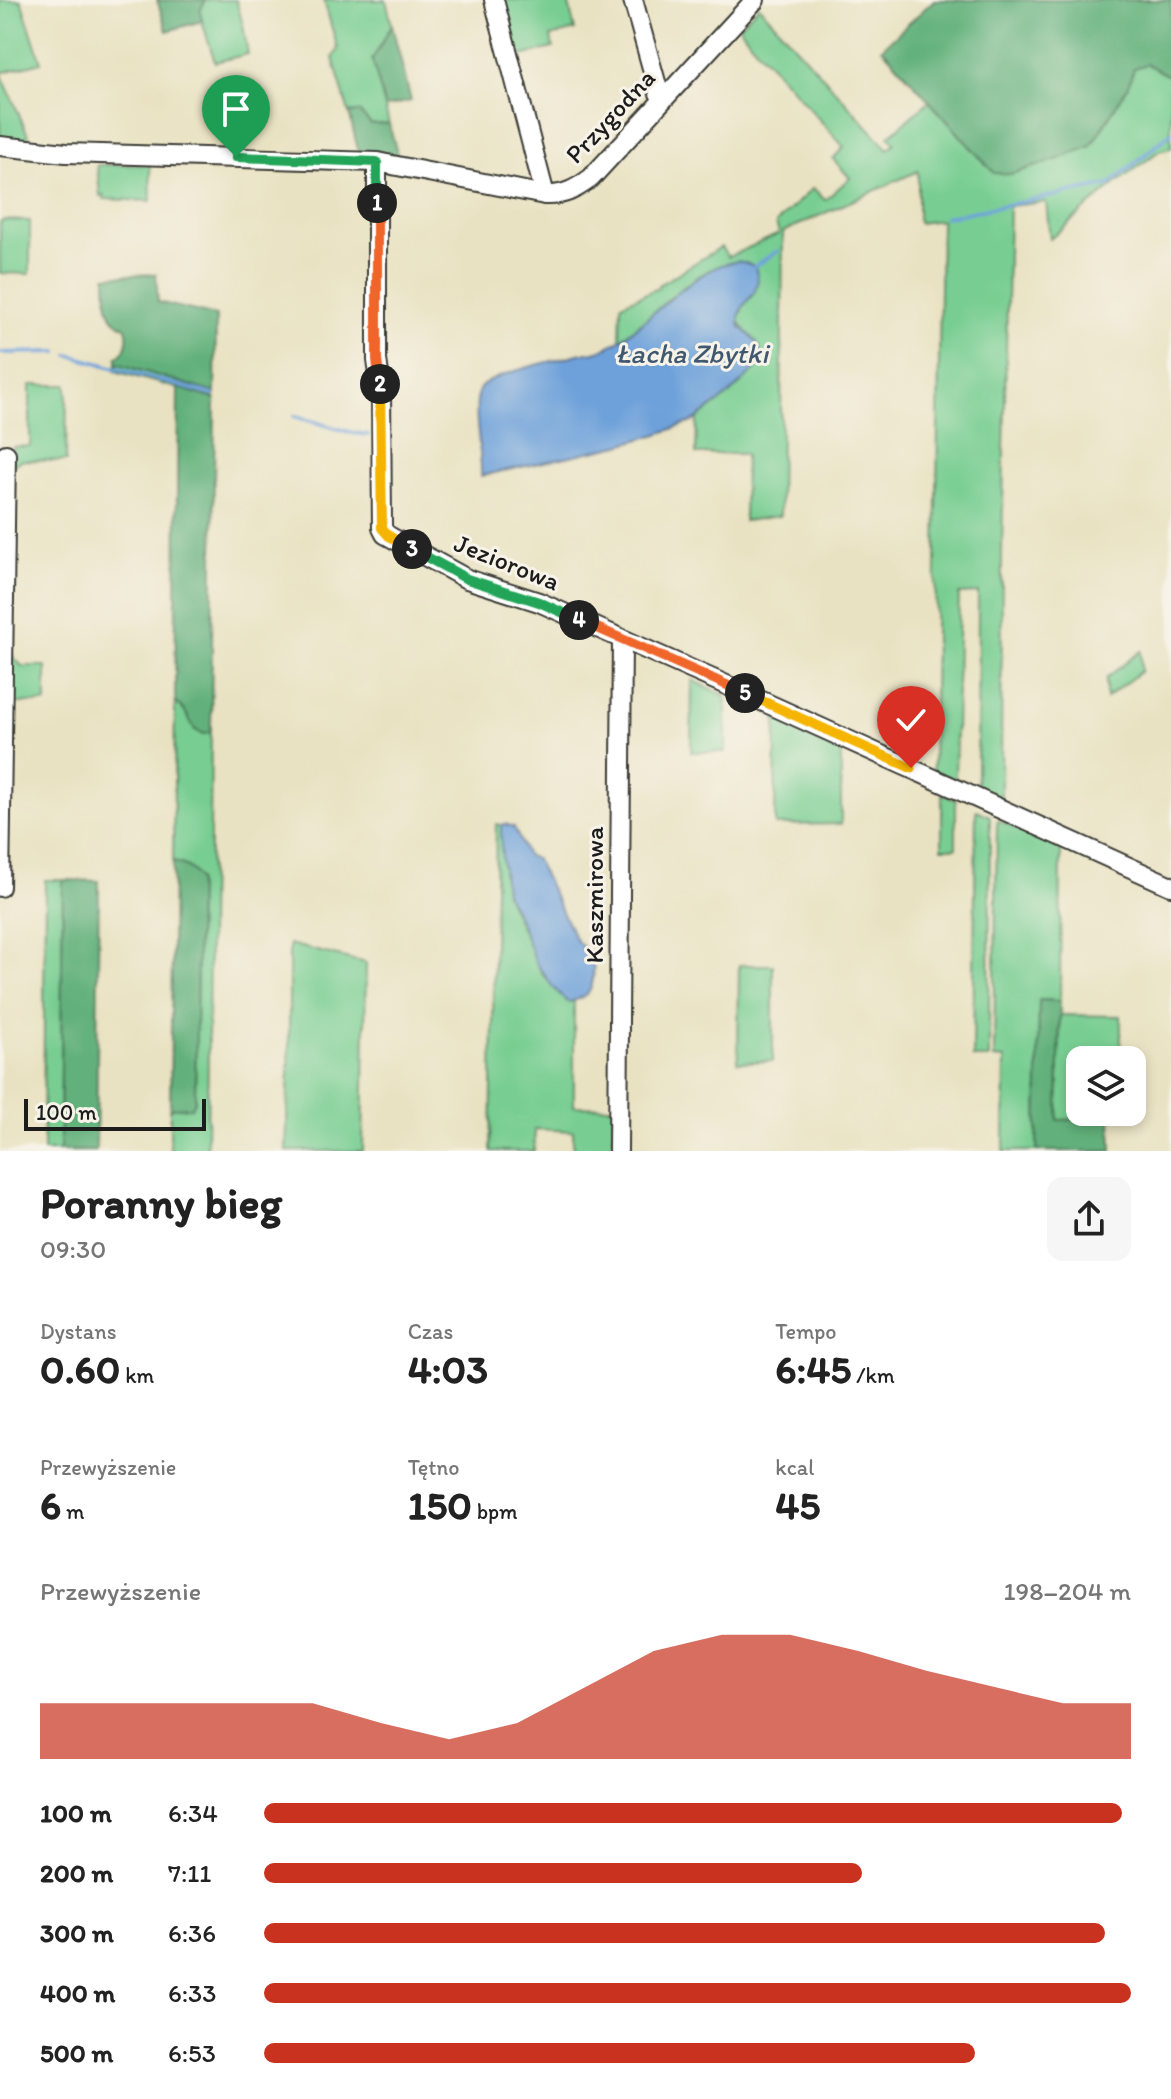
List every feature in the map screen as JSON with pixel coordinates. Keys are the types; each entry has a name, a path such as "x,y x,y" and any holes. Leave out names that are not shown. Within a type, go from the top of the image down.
{"street":[{"path":"494,0 545,195"},
{"path":"633,0 663,99"},
{"name":"Przygodna","path":"0,146 66,153 377,162 545,195 566,193 591,178 755,0"},
{"name":"Jeziorowa","path":"377,162 377,360 381,389 383,532 467,579 539,602 1171,886"},
{"path":"0,887 6,454"},
{"name":"Kaszmirowa","path":"618,1151 622,640"}],"green space":[{"path":"0,0 21,0 41,62 1,73 32,144 0,139"},
{"path":"157,0 205,0 200,11 202,21 167,31"},
{"path":"205,0 236,0 248,54 215,62 200,11"},
{"path":"386,0 392,25 373,60 389,124 371,124 359,112 349,113 333,58 338,49 324,1"},
{"path":"499,0 568,0 575,30 551,37 553,48 513,58"},
{"path":"934,0 1171,0 1171,77 1147,64 1134,68 1127,88 1091,146 1011,174 994,173 882,48"},
{"path":"759,6 888,149 895,143 889,136 929,101 994,173 1011,174 1091,146 1127,88 1134,68 1147,64 1171,77 1171,148 1159,151 1050,239 1046,202 1009,206 1001,801 977,790 978,593 959,594 955,780 933,770 941,220 918,223 918,171 783,232 780,516 744,521 745,454 696,454 697,419 758,367 756,341 743,327 739,317 755,291 739,261 722,265 691,281 620,339 621,304 658,288 721,247 728,257 779,234 776,223 813,188 825,200 850,178 833,159 844,147 739,26"},
{"path":"392,25 411,101 385,107 372,60"},
{"path":"359,112 371,124 389,124 399,160 359,154 349,113"},
{"path":"97,165 150,165 151,201 104,199 104,195 100,196"},
{"path":"30,221 30,274 0,273 0,222"},
{"path":"156,274 158,302 216,316 215,393 117,363 117,357 126,344 127,332 109,310 106,276"},
{"path":"117,363 215,393 215,399 115,371"},
{"path":"30,385 67,385 66,461 21,460 12,466 13,447 30,446"},
{"path":"178,388 215,399 211,732 204,734 195,730 185,712 175,703"},
{"path":"1141,651 1141,671 1106,698 1106,678"},
{"path":"10,654 22,666 46,666 46,703 9,703"},
{"path":"692,680 726,696 726,752 691,752"},
{"path":"175,703 185,712 195,730 204,734 211,732 207,1151 170,1151 170,1108 191,1107 195,1101 198,880 188,867 173,862"},
{"path":"776,718 841,749 841,824 775,825"},
{"path":"942,794 956,800 956,848 942,848"},
{"path":"976,810 990,816 989,1058 973,1058"},
{"path":"997,820 1061,847 1060,1001 1039,1000 1037,1151 1004,1151 1005,1059 994,1058"},
{"path":"496,824 501,825 505,892 542,974 567,1002 574,1001 574,1106 613,1107 613,1151 573,1151 573,1131 535,1129 534,1151 491,1151"},
{"path":"173,862 188,867 198,880 195,1101 191,1107 170,1108"},
{"path":"45,880 63,880 60,1151 43,1151"},
{"path":"63,880 99,881 96,1151 60,1151"},
{"path":"289,944 366,963 363,1151 286,1151"},
{"path":"739,965 773,965 773,1061 738,1062"},
{"path":"1039,1000 1060,1001 1058,1120 1066,1120 1066,1126 1111,1126 1112,1151 1037,1151"},
{"path":"1060,1015 1121,1016 1121,1046 1066,1046 1066,1120 1058,1121"}],"water":[{"name":"Łacha Zbytki","path":"739,261 755,266 758,280 755,291 743,307 739,325 756,341 761,351 758,367 726,397 692,422 658,434 481,476 476,414 478,393 482,386 518,370 599,351 637,327 697,278"},
{"path":"501,825 514,827 527,856 536,859 576,940 593,957 591,987 576,1000 567,1002 535,961 505,892"}],"waterway":[{"path":"945,217 1109,185 1171,133"},
{"path":"755,266 778,251"},
{"path":"0,353 57,352"},
{"path":"69,355 213,395"},
{"path":"294,416 368,435"}],"route":[{"path":"236,157 377,162 377,360 381,389 382,528 385,534 467,579 539,602 911,768"}]}
